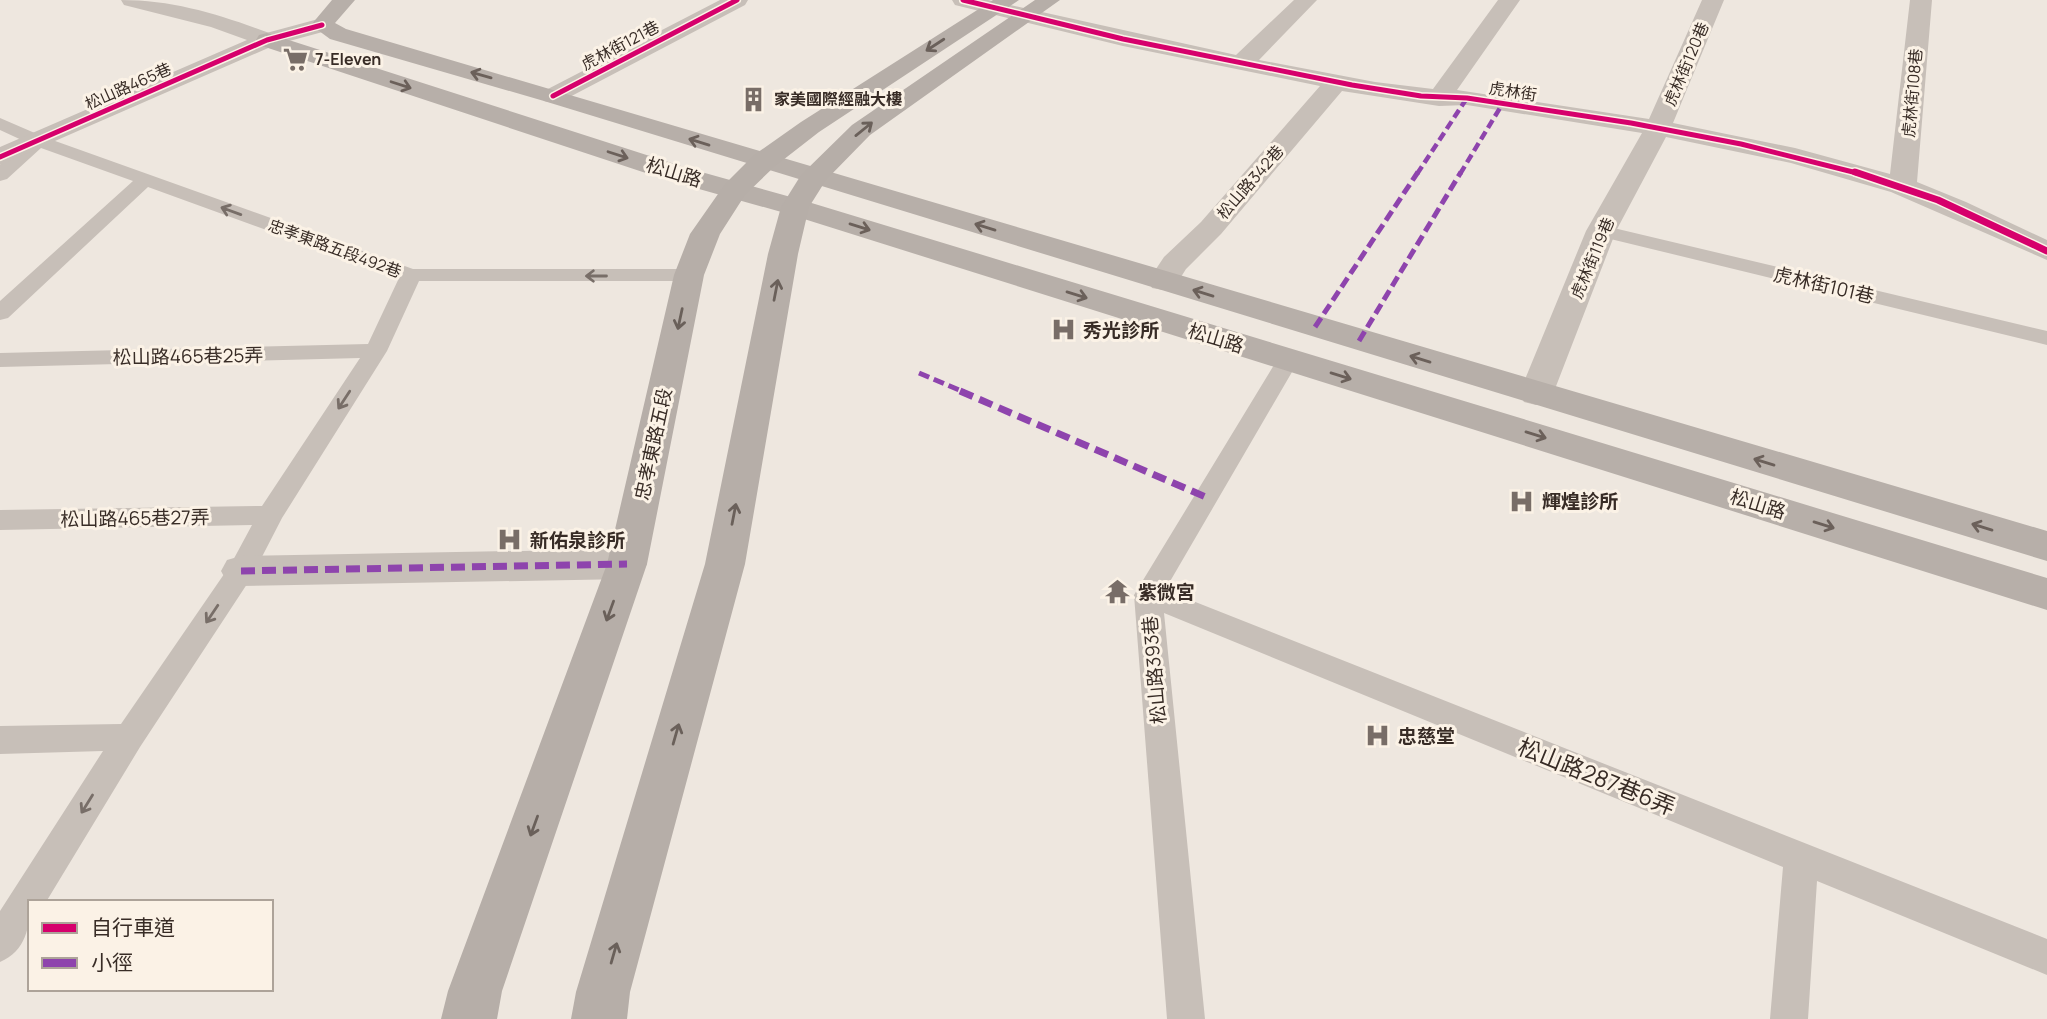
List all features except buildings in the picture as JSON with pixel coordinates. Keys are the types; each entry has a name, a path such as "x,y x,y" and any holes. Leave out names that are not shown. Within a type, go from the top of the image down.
{"main road":[{"path":"315,15 344,0"},
{"name":"忠孝東路五段","path":"469,1019 475,991 627,564 689,275 705,234 734,190 764,161 810,127 1008,8 1049,0"},
{"name":"忠孝東路五段","path":"805,191 861,130 1008,8"},
{"name":"松山路","path":"315,15 338,34 764,161 805,191 1288,360 2047,594"},
{"name":"松山路","path":"267,40 734,190 805,191 1163,281 2047,546"},
{"path":"599,1019 606,979 725,564 782,254 805,191"}],"street":[{"name":"松山路","path":"132,0 219,22 267,40"},
{"path":"698,0 731,3"},
{"name":"虎林街","path":"963,0 1008,8 1241,64 1439,99 1467,98 1658,128 1830,165 1903,186 2047,251"},
{"path":"1241,64 1306,0"},
{"path":"1439,99 1509,0"},
{"name":"虎林街120巷","path":"1658,128 1713,0"},
{"name":"虎林街108巷","path":"1903,186 1921,0"},
{"name":"虎林街121巷","path":"553,96 731,3"},
{"path":"267,40 315,15"},
{"name":"松山路465巷","path":"0,157 267,40"},
{"name":"松山路342巷","path":"1163,281 1175,263 1211,228 1336,82"},
{"name":"虎林街119巷","path":"1536,394 1601,231 1658,128"},
{"path":"241,571 627,564"}],"lane":[{"name":"忠孝東路五段492巷","path":"0,123 38,141 411,275 689,275"},
{"name":"松山路465巷","path":"0,175 38,141"},
{"path":"0,313 145,180"},
{"name":"虎林街101巷","path":"1601,231 2047,338"},
{"path":"0,944 129,737 241,571 270,515 376,351 411,275"},
{"name":"松山路465巷25弄","path":"0,360 376,351"},
{"name":"松山路393巷","path":"1186,1019 1148,595 1288,360"},
{"name":"松山路465巷27弄","path":"0,520 270,515"},
{"name":"松山路287巷6弄","path":"1148,595 2047,957"},
{"path":"0,740 129,737"},
{"path":"1789,1019 1801,858"}],"marked path":[{"path":"1315,327 1467,98"},
{"path":"1359,341 1503,103"},
{"path":"919,373 1208,498"},
{"path":"241,571 627,564"}],"cycle path":[{"path":"553,96 737,0"},
{"path":"963,0 1123,39 1352,85 1421,96 1467,98 1576,115 1686,133 1795,156 1919,192 2047,251"},
{"path":"0,157 267,40 322,25"}],"place":[{"name":"7-Eleven","path":"295,59"},
{"name":"家美國際經融大樓","path":"754,99"},
{"name":"秀光診所","path":"1063,330"},
{"name":"輝煌診所","path":"1522,501"},
{"name":"新佑泉診所","path":"510,540"},
{"name":"紫微宮","path":"1118,592"},
{"name":"忠慈堂","path":"1378,736"}]}
